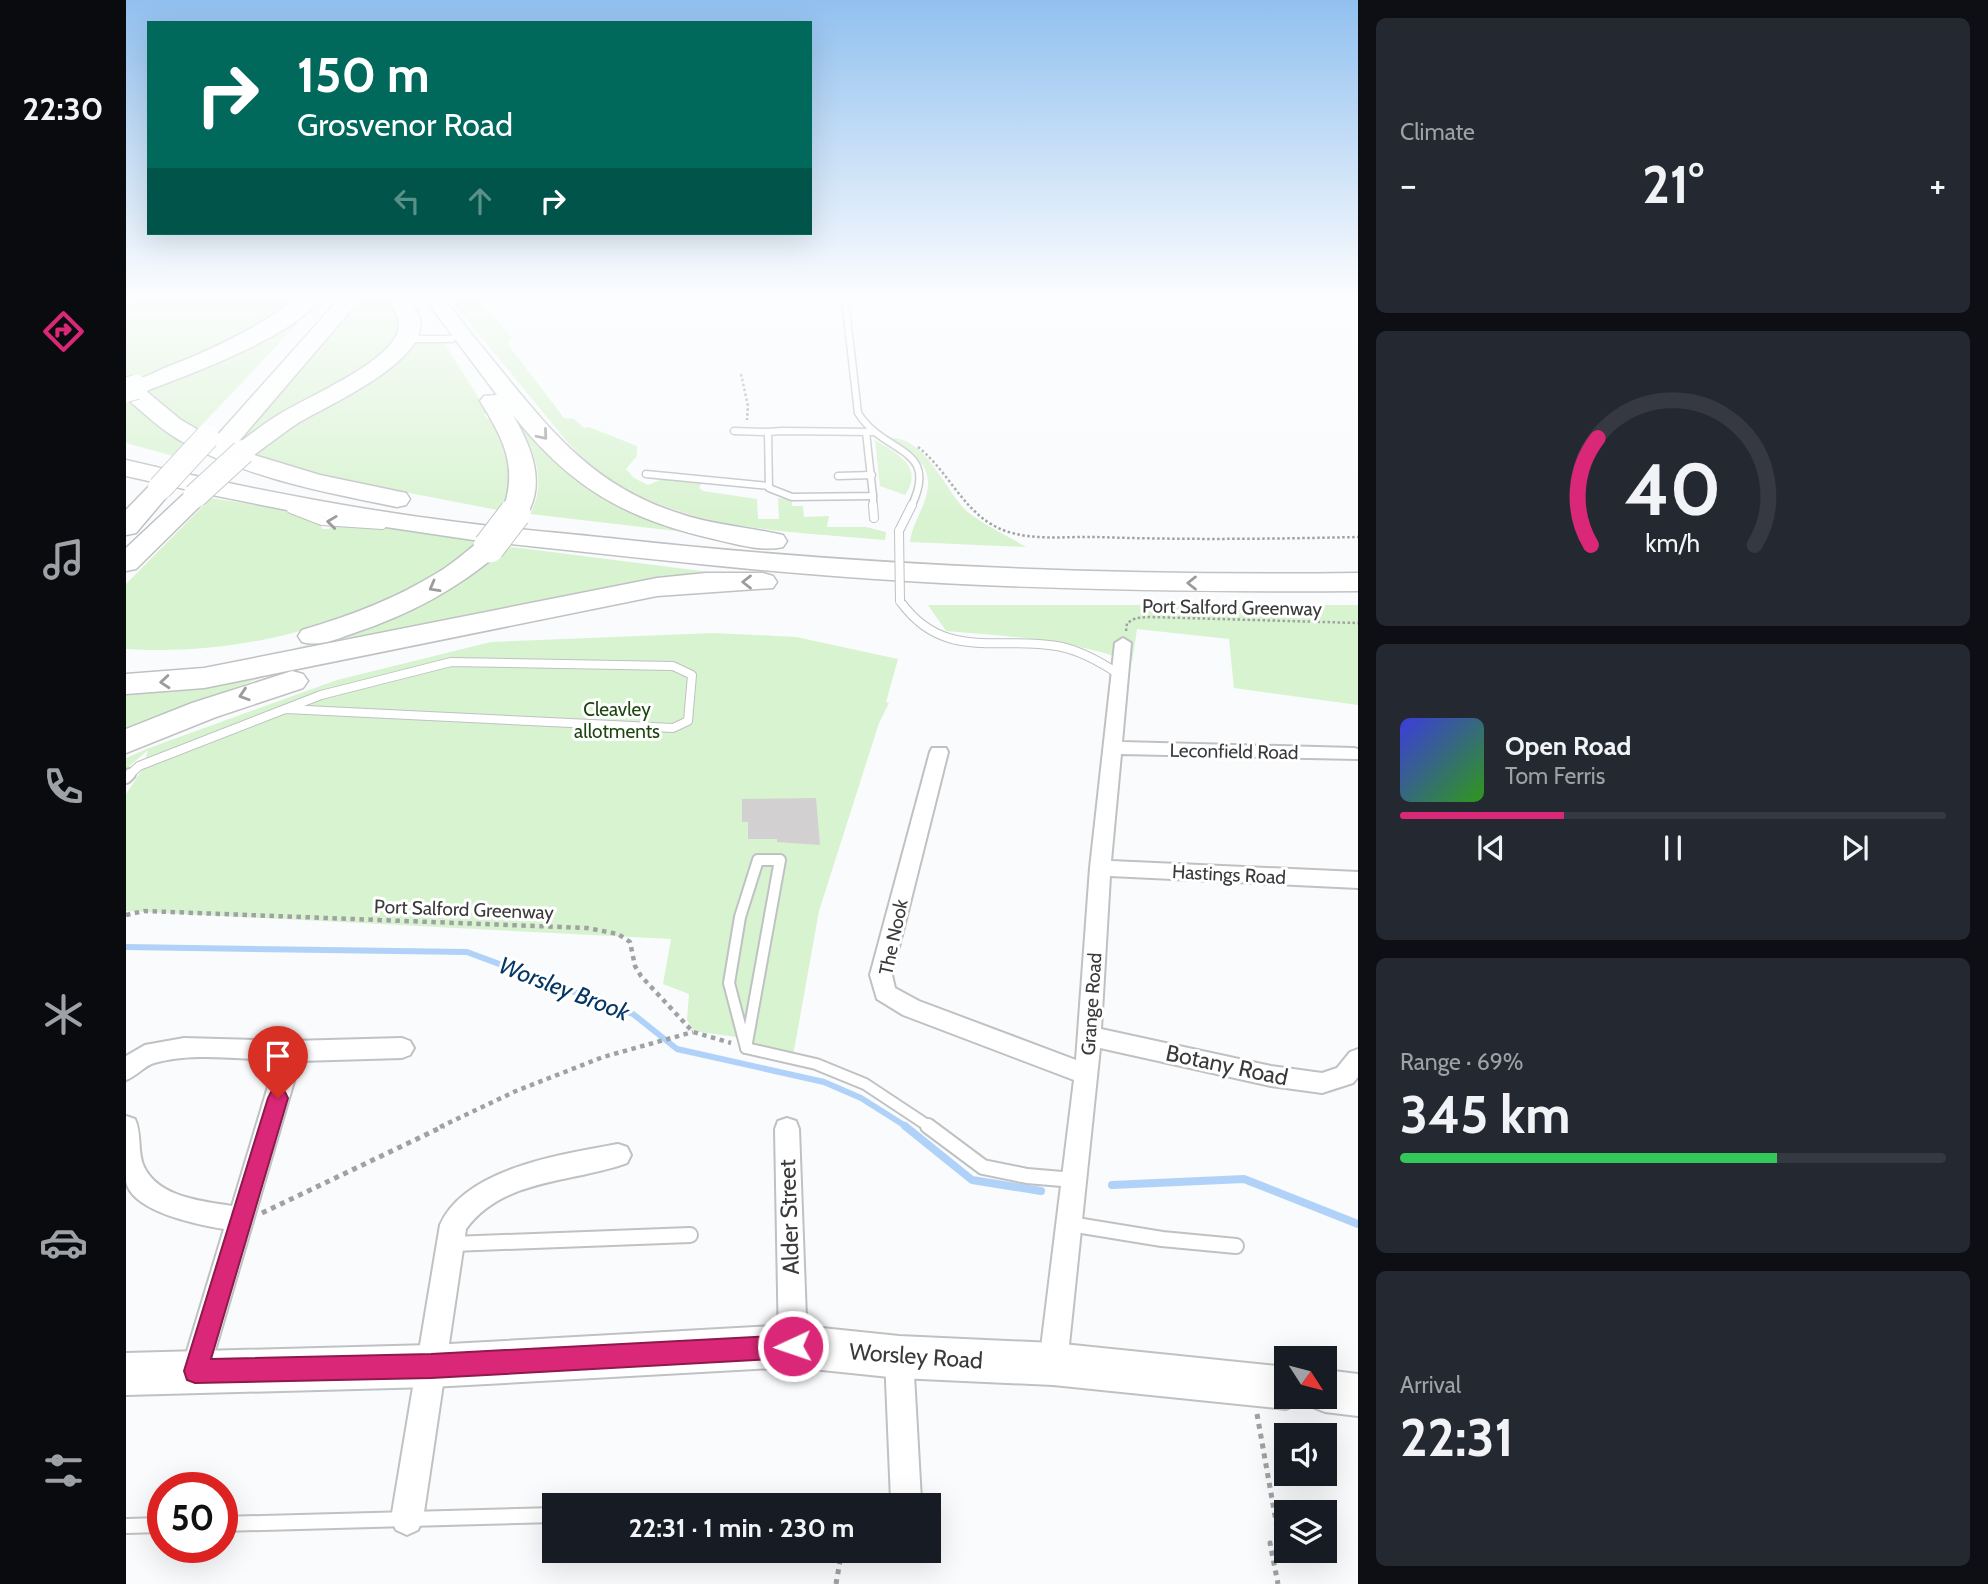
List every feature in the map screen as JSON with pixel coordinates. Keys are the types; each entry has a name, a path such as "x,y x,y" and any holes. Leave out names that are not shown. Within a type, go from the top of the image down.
{"highway":[{"path":"129,388 167,373"},
{"path":"126,563 178,492 224,445 277,373"},
{"path":"126,554 178,492 224,445 286,373"},
{"path":"224,445 286,421 366,373"},
{"path":"473,373 516,440 525,480 527,520"},
{"path":"493,373 560,454 593,482 627,503 664,518 726,534 814,547 930,556"},
{"path":"129,388 188,435 283,472 388,497 527,520"},
{"path":"126,453 321,495 825,552 1358,564"},
{"path":"126,468 267,498 425,525 746,561 986,579 1152,583 1358,582"},
{"path":"126,527 178,492"},
{"path":"126,660 214,656 266,648 321,634 381,613 426,591 465,567 527,520"},
{"path":"126,684 204,678 657,587 706,582 879,584 986,579"},
{"path":"126,742 204,709 276,685 569,604"}],"main road":[{"name":"Worsley Road","path":"126,1374 431,1366 793,1346 899,1357 1053,1364 1269,1386"},
{"path":"1337,1392 1358,1395"}],"street":[{"name":"Grange Road","path":"1053,1364 1087,1074 1100,868 1123,643"},
{"name":"Leconfield Road","path":"1113,748 1354,754"},
{"name":"The Nook","path":"939,752 881,975 885,993 911,1008 1087,1074"},
{"name":"Hastings Road","path":"1100,868 1358,880"},
{"name":"Botany Road","path":"1088,1036 1271,1076 1322,1083 1345,1076 1358,1059"},
{"path":"126,1070 145,1055 184,1048 291,1051 402,1048"},
{"path":"195,1371 291,1051"},
{"path":"126,1127 134,1175 159,1200 187,1210 240,1219"},
{"name":"Alder Street","path":"787,1129 793,1346"},
{"path":"407,1519 453,1225 463,1211 492,1189 618,1155"},
{"path":"899,1357 901,1493"}],"lane":[{"path":"853,373 858,413 870,432 913,458 920,471 920,488 899,531 900,601 907,614 921,628 934,634 978,644 1057,646 1102,663 1120,675"},
{"path":"734,431 870,432"},
{"path":"765,432 769,486 772,491 792,497 873,496"},
{"path":"870,432 874,517"},
{"path":"646,474 769,486"},
{"path":"838,476 872,475"},
{"path":"126,778 139,766 321,695 451,662 673,666 692,676 688,722 673,728 286,709"},
{"path":"758,860 780,860 746,1048 729,983 740,917 758,860"},
{"path":"746,1048 816,1064 865,1084 906,1110 983,1167 1027,1176 1075,1180"},
{"path":"1069,1224 1162,1239 1236,1246"},
{"path":"448,1244 690,1235"},
{"path":"238,1524 542,1515"},
{"path":"126,1527 147,1526"}],"path":[{"path":"741,374 748,406 746,419 765,432"},
{"path":"916,446 925,451 955,486 965,503 982,518 1005,531 1023,535 1116,538 1358,537"},
{"name":"Port Salford Greenway","path":"1123,643 1127,623 1136,618 1358,623"},
{"name":"Port Salford Greenway","path":"126,915 144,911 587,928 618,934 629,942 635,966 641,976 693,1032"},
{"path":"240,1219 264,1213 516,1091 603,1057 693,1032 746,1048"},
{"path":"1269,1386 1280,1544 1270,1543 1279,1584"},
{"path":"836,1584 840,1563"}],"green space":[{"path":"126,373 153,373 129,381 126,379"},
{"path":"172,373 251,373 196,431 141,389"},
{"path":"297,373 355,373 242,444 234,444"},
{"path":"381,373 463,373 488,413 484,414 487,419 490,418 504,442 513,485 503,511 347,481 254,456 299,421"},
{"path":"511,373 530,373 564,418 574,419 584,428 589,427 637,446 637,456 626,469 634,478 648,485 667,477 703,481 699,488 703,491 757,499 758,519 779,519 778,498 792,499 792,506 803,506 804,517 829,516 827,527 866,527 886,532 885,540 758,528 675,510 637,494 601,473 569,444"},
{"path":"126,398 162,430 185,444 173,456 126,443"},
{"path":"515,416 570,475 604,498 641,514 719,536 530,514 536,501 538,476 532,452"},
{"path":"886,438 900,439 913,445 924,454 969,513 1026,547 910,542 926,496 927,475 917,459"},
{"path":"875,440 892,450 910,469 912,476 905,495 880,486"},
{"path":"211,498 276,508 320,523 322,529 329,529 333,525 383,527 479,541 443,569 402,592 359,612 313,628 219,647 126,649 126,584"},
{"path":"505,546 733,575 630,584 292,649 337,636"},
{"path":"928,605 1358,605 1358,705 1234,688 1229,639 1137,629 1132,662 1063,644 946,631"},
{"name":"Cleavley allotments","path":"714,633 796,637 898,659 886,702 889,703 879,723 819,911 793,1056 736,1037 694,1031 687,1020 689,994 663,984 671,939 126,911 126,794 142,770 148,750 126,769 126,758 337,680 491,642"},
{"path":"263,677 126,730 126,693 186,689"}],"building":[{"path":"816,798 820,845 777,842 777,839 748,839 748,822 742,822 742,799"}],"waterway":[{"name":"Worsley Brook","path":"126,947 467,952 633,1014 677,1049 824,1082 861,1098 907,1127"},
{"name":"Worsley Brook","path":"905,1126 972,1180 1041,1191"},
{"name":"Worsley Brook","path":"1112,1185 1244,1179 1358,1224"}],"route":[{"path":"278,1098 195,1371 431,1366 793,1346"}]}
